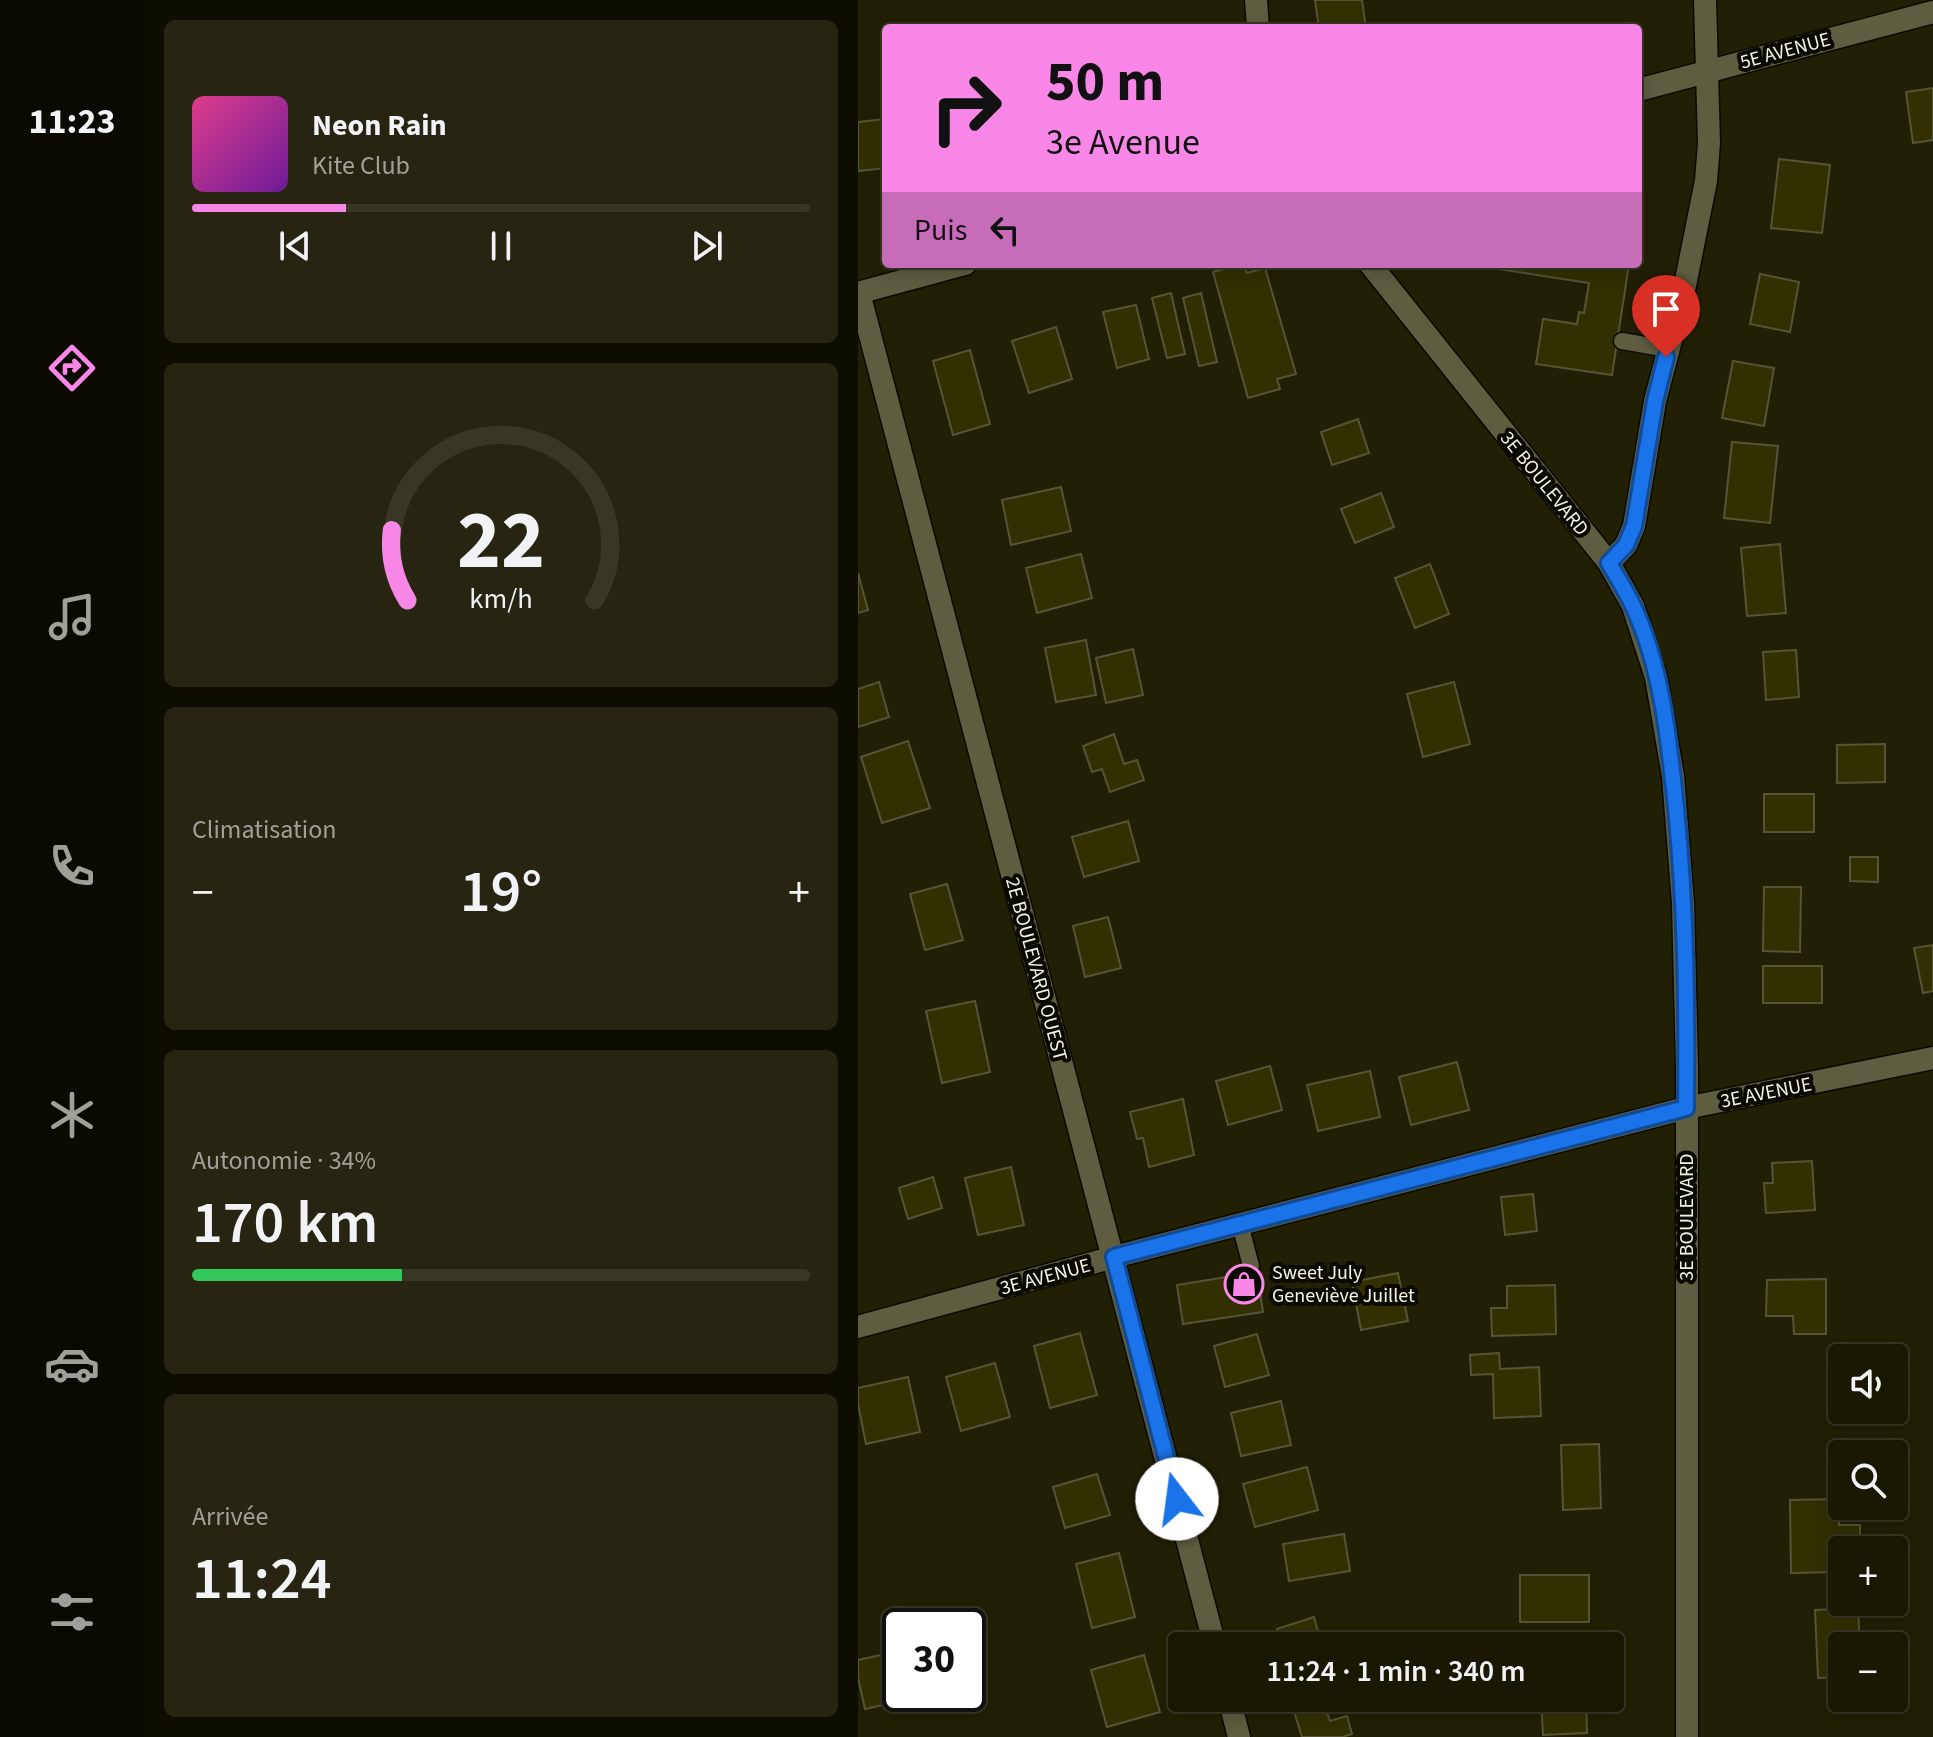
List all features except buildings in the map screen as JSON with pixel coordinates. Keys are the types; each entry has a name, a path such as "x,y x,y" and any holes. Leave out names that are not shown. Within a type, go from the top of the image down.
{"street":[{"path":"1256,0 1258,24"},
{"path":"1609,563 1626,545 1634,526 1655,401 1692,257 1706,181 1709,71 1705,0"},
{"name":"5E AVENUE","path":"1642,89 1933,12"},
{"path":"858,293 950,268"},
{"name":"3E BOULEVARD","path":"1373,268 1609,563 1633,606 1644,635 1667,728 1683,903 1687,1737"},
{"name":"2E BOULEVARD OUEST","path":"858,293 1211,1632"},
{"name":"3E AVENUE","path":"858,1327 1686,1108 1933,1058"},
{"path":"1233,1712 1239,1737"}],"lane":[{"path":"1622,341 1668,349"},
{"path":"1240,1224 1251,1266"}],"place":[{"name":"Sweet July Geneviève Juillet","path":"1244,1284"}],"route":[{"path":"1177,1499 1114,1257 1686,1108 1683,903 1667,728 1644,635 1633,606 1609,563 1626,545 1634,526 1655,401 1666,357"}]}
